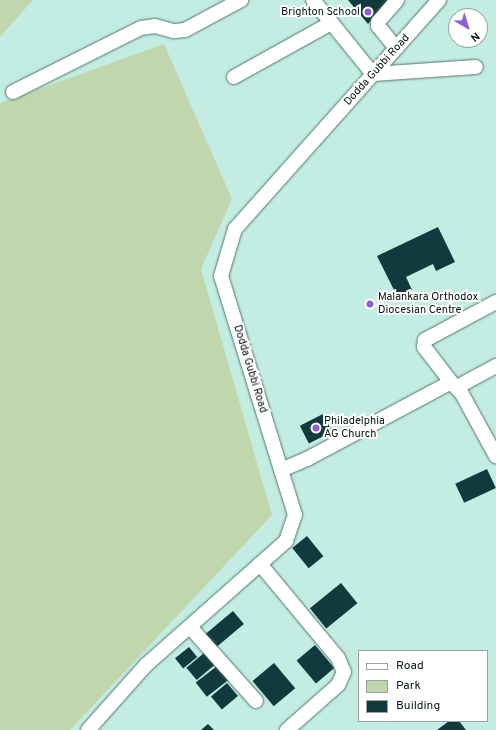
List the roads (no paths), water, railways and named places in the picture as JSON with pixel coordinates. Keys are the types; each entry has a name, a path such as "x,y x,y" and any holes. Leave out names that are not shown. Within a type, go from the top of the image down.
{"street":[{"path":"14,92 141,28 155,26 174,31 185,30 241,0"},
{"path":"313,0 373,74 476,67"},
{"path":"396,48 378,26 378,22 397,0"},
{"name":"Dodda Gubbi Road","path":"88,730 146,665 286,541 295,515 221,276 235,228 439,0"},
{"path":"234,77 331,23"},
{"path":"496,302 425,340 424,347 454,385 496,456"},
{"path":"281,470 307,459 454,385 496,366"},
{"path":"260,564 338,658 344,672 338,685 287,730"},
{"path":"190,626 256,701"}],"place":[{"name":"Brighton School","path":"368,12"},
{"name":"Malankara Orthodox Diocesian Centre","path":"370,304"},
{"name":"Philadelphia AG Church","path":"316,428"}]}
